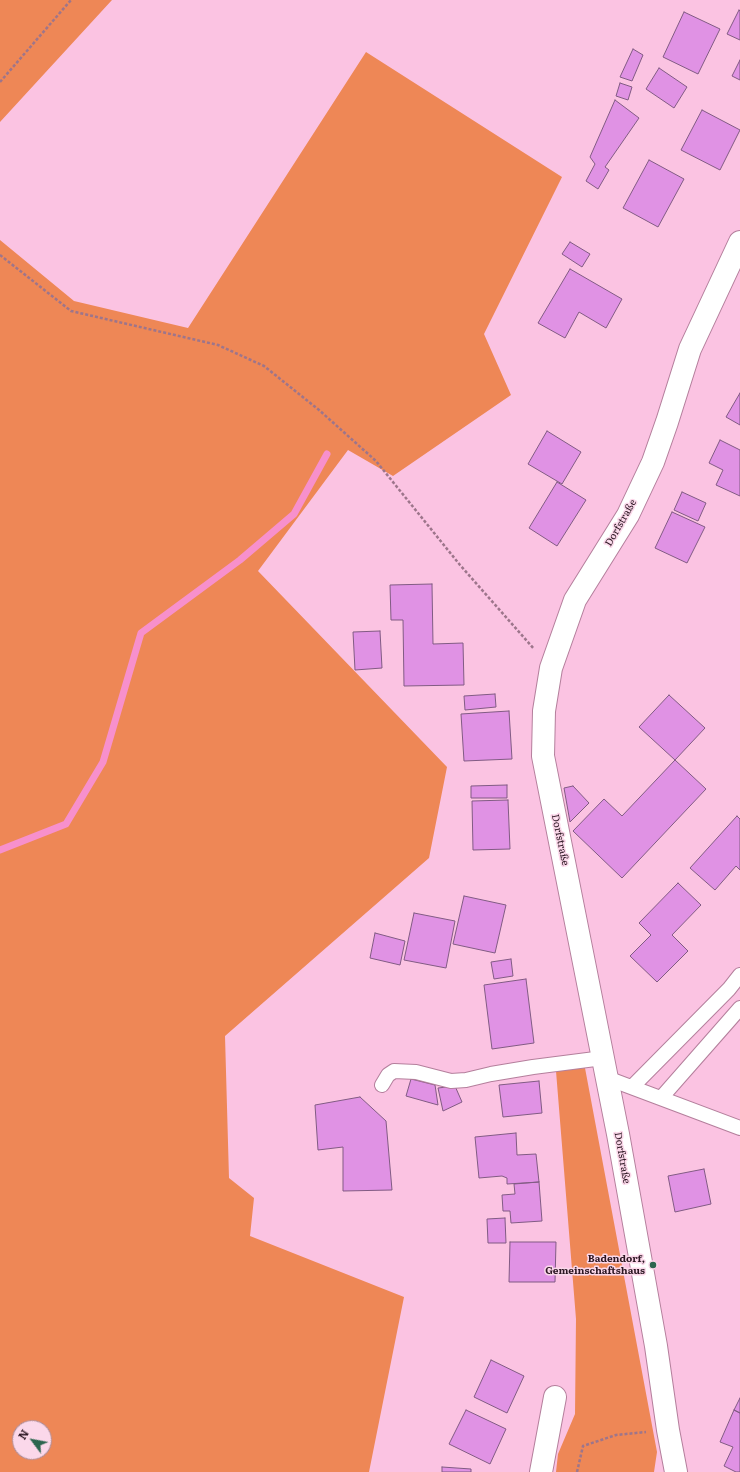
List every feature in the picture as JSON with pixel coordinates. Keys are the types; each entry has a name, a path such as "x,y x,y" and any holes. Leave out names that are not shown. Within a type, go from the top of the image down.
{"street":[{"name":"Dorfstraße","path":"676,1472 668,1430 656,1346 605,1068 543,756 544,711 551,668 575,600 628,515 653,462 668,422 690,349 740,242"},
{"path":"541,1472 555,1397"}],"lane":[{"path":"632,1087 729,989 740,975"},
{"path":"660,1098 740,1008"},
{"path":"382,1085 388,1075 394,1071 416,1072 451,1081 466,1080 533,1067 605,1068 632,1087 740,1128"}],"path":[{"path":"0,82 71,0"},
{"path":"0,255 71,311 218,345 264,366 318,410 376,461 460,565 551,668"},
{"path":"577,1472 583,1446 616,1435 668,1430"}],"shaded area":[{"path":"0,0 112,0 0,122"},
{"path":"366,52 562,177 484,334 511,395 393,476 348,450 258,571 447,767 429,858 225,1036 229,1178 254,1198 250,1236 404,1297 369,1472 0,1472 0,240 74,301 188,328"},
{"path":"585,1068 657,1452 654,1472 556,1472 558,1454 575,1414 576,1319 556,1071"}],"building":[{"path":"739,10 740,11 740,40 727,34"},
{"path":"684,12 720,29 698,74 663,57"},
{"path":"633,49 643,55 632,81 620,77"},
{"path":"740,60 740,80 732,76"},
{"path":"659,68 687,87 674,108 646,89"},
{"path":"620,83 632,87 628,100 616,96"},
{"path":"615,100 639,118 605,167 609,170 598,189 586,181 595,164 590,157"},
{"path":"702,110 740,130 720,170 681,150"},
{"path":"649,160 684,179 658,227 623,208"},
{"path":"570,242 590,254 582,267 562,254"},
{"path":"570,269 622,299 606,328 579,312 565,338 538,323"},
{"path":"740,393 740,425 726,417"},
{"path":"547,431 581,452 562,484 528,464"},
{"path":"720,440 740,450 740,496 716,485 723,470 709,463"},
{"path":"557,482 586,500 557,546 529,528"},
{"path":"682,492 706,503 698,521 674,510"},
{"path":"672,512 705,527 687,563 655,548"},
{"path":"432,584 433,644 463,643 464,685 404,686 403,620 391,620 390,585"},
{"path":"380,631 382,668 355,670 353,632"},
{"path":"495,694 496,707 465,710 464,696"},
{"path":"669,695 705,728 675,760 639,727"},
{"path":"509,711 512,759 464,761 461,714"},
{"path":"675,760 706,789 622,878 573,831 604,799 622,816"},
{"path":"507,785 507,798 471,798 471,786"},
{"path":"573,786 589,803 570,822 564,788"},
{"path":"508,800 510,849 473,850 472,801"},
{"path":"737,816 740,819 740,870 736,866 715,890 690,868"},
{"path":"678,883 701,905 672,935 688,951 657,982 630,956 651,935 639,923"},
{"path":"464,896 506,905 495,953 453,944"},
{"path":"414,913 455,921 446,968 404,960"},
{"path":"375,933 405,941 400,965 370,958"},
{"path":"511,959 513,976 494,979 491,962"},
{"path":"526,979 534,1043 492,1049 484,985"},
{"path":"411,1079 435,1085 438,1105 406,1096"},
{"path":"539,1081 542,1113 503,1117 499,1085"},
{"path":"455,1086 462,1102 443,1111 438,1088"},
{"path":"360,1097 386,1121 392,1190 343,1191 343,1147 318,1150 315,1105"},
{"path":"516,1133 517,1155 536,1154 539,1182 507,1184 507,1178 502,1176 479,1178 475,1137"},
{"path":"704,1169 711,1204 675,1212 668,1176"},
{"path":"539,1182 542,1221 511,1223 510,1211 503,1211 502,1195 515,1194 514,1184"},
{"path":"505,1218 506,1243 488,1243 487,1219"},
{"path":"510,1242 556,1242 555,1282 509,1282"},
{"path":"491,1360 524,1376 507,1413 474,1397"},
{"path":"740,1398 740,1413 734,1410"},
{"path":"466,1410 506,1429 490,1464 449,1444"},
{"path":"734,1410 740,1413 740,1472 736,1472 724,1466 733,1447 720,1442"},
{"path":"442,1467 471,1469 471,1472 442,1472"}],"waterway":[{"path":"0,850 66,824 103,762 141,633 240,560 294,514 327,454"}],"place":[{"name":"Badendorf, Gemeinschaftshaus","path":"653,1265"}]}
